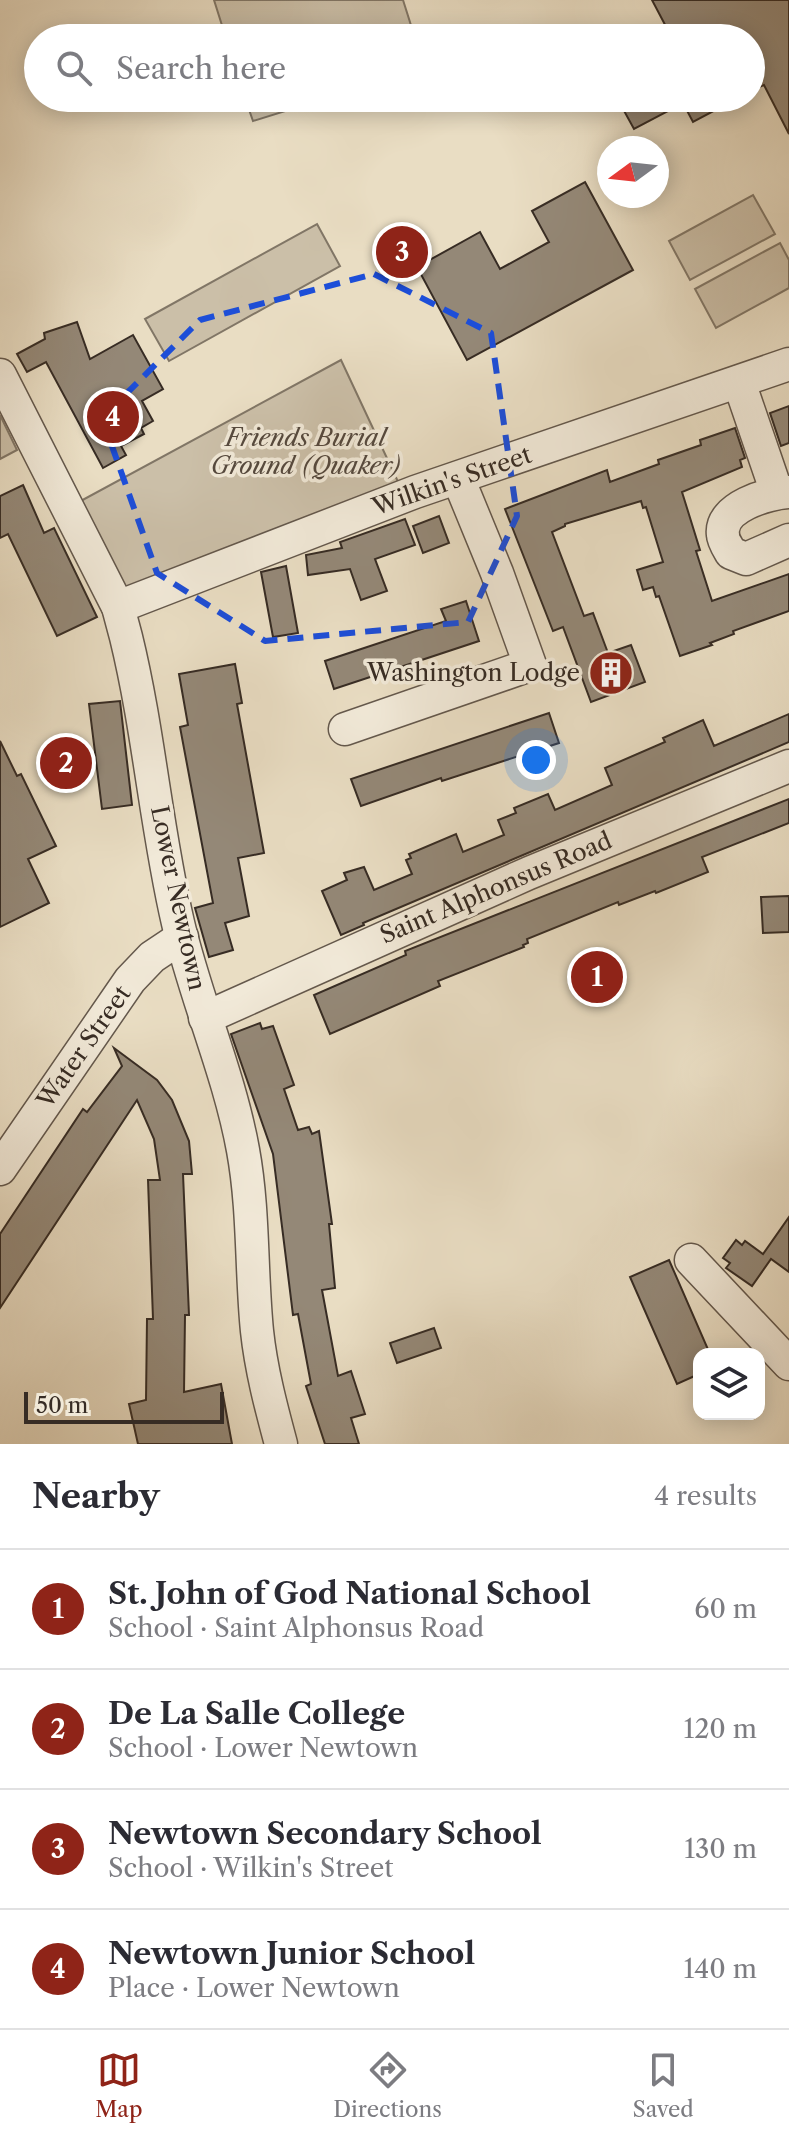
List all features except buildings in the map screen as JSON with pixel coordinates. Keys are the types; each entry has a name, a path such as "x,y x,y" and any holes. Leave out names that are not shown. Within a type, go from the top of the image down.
{"street":[{"name":"Wilkin's Street","path":"118,607 458,478 789,364"},
{"name":"Lower Newtown","path":"0,375 118,607 135,676 182,937 230,1094 243,1151 257,1332 281,1444"},
{"path":"739,382 783,492 738,508 726,519 723,535 731,553 746,559 789,540"},
{"path":"345,729 530,665 458,478"},
{"name":"Saint Alphonsus Road","path":"205,1018 500,885 789,766"},
{"name":"Water Street","path":"0,1169 130,980 152,957 182,937"},
{"path":"691,1260 789,1363"}],"highlighted area":[{"path":"374,274 491,333 517,516 468,622 265,641 157,573 102,418 200,320"}],"green space":[{"path":"214,0 403,0 411,24 222,24"},
{"path":"250,112 282,112 253,121"},
{"path":"753,195 775,234 690,280 669,241"},
{"path":"317,224 340,266 169,361 145,319"},
{"path":"780,243 789,260 789,288 716,328 695,289"},
{"name":"Friends Burial Ground (Quaker)","path":"341,360 400,486 121,590 77,503"},
{"path":"0,415 17,450 0,459"}],"place":[{"name":"Newtown Secondary School","path":"402,252"},
{"name":"Newtown Junior School","path":"113,417"},
{"name":"Washington Lodge","path":"611,673"},
{"name":"De La Salle College","path":"66,763"},
{"name":"St. John of God National School","path":"597,977"}]}
